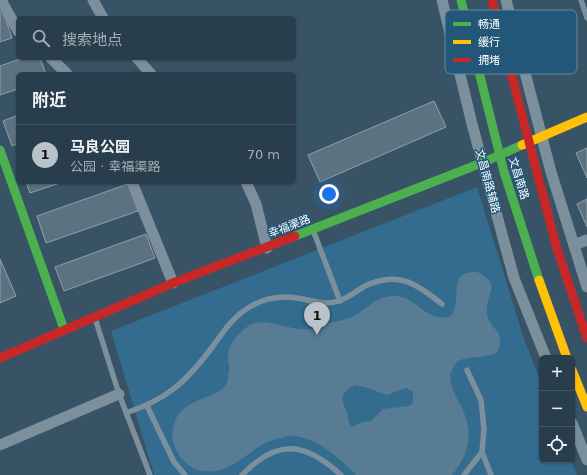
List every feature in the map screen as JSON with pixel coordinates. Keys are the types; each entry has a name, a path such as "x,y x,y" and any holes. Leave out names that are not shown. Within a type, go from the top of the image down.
{"street":[{"path":"1,0 16,27"},
{"path":"93,0 102,16"},
{"name":"文昌南路辅路","path":"442,0 445,12"},
{"name":"文昌南路","path":"461,0 464,10"},
{"name":"文昌南路","path":"492,0 495,10"},
{"path":"506,0 509,10"},
{"path":"53,60 65,72"},
{"path":"139,60 149,72"},
{"name":"文昌南路辅路","path":"460,74 514,278 545,355"},
{"name":"文昌南路","path":"480,74 500,156 532,262 566,355"},
{"name":"文昌南路","path":"511,74 557,249 587,338"},
{"path":"525,74 542,137 587,288"},
{"name":"幸福渠路","path":"0,358 173,283 267,248 500,156 587,117"},
{"path":"0,150 64,329"},
{"path":"133,184 173,283"},
{"path":"247,184 256,204 267,248"},
{"path":"574,245 587,240"},
{"path":"575,377 587,407"},
{"path":"0,445 119,394"},
{"path":"574,427 587,460"}],"lane":[{"path":"582,0 587,18"},
{"path":"313,230 340,301"},
{"path":"126,413 147,406 170,393 203,359 235,318 262,300 288,297 316,303 330,303 340,301 366,286 381,280 399,279 418,285 442,304"},
{"path":"94,316 119,394 150,475"},
{"path":"467,370 481,400 484,429 482,452 491,475"},
{"path":"147,406 174,462 186,475"},
{"path":"242,475 264,455 293,449 315,454 325,460 341,475"},
{"path":"464,475 482,452"}],"shaded area":[{"path":"477,187 524,339 539,377 539,463 572,463 577,475 154,475 111,331"},
{"path":"477,272 490,281 491,291 487,313 491,324 499,335 500,345 497,353 457,361 450,375 452,386 464,414 469,432 467,450 452,475 356,475 328,450 311,441 291,436 270,441 234,464 215,471 203,471 191,467 181,458 173,442 172,433 178,415 192,403 216,393 227,383 229,349 234,339 250,325 265,322 300,329 319,328 332,322 352,317 382,298 394,296 410,300 428,313 435,316 451,316 455,309 458,281 461,276 467,273","holes":["355,385 387,395 406,388 413,392 413,403 409,406 383,409 371,421 362,422 352,427 349,423 343,402 344,395 349,388"]}],"building":[{"path":"3,11 12,38 0,42 0,12"},
{"path":"17,60 41,60 45,72 16,72 16,90 0,95 0,66"},
{"path":"434,101 446,127 320,182 308,155"},
{"path":"16,116 16,144 12,146 3,121"},
{"path":"587,148 587,178 576,153"},
{"path":"27,184 57,184 30,193"},
{"path":"128,184 138,211 46,243 37,216"},
{"path":"587,199 587,227 577,204"},
{"path":"146,234 155,258 64,291 55,267"},
{"path":"0,259 16,296 0,303"}],"traffic: fast":[{"path":"461,0 464,10"},
{"path":"480,74 504,172 539,280"},
{"path":"295,236 484,162 522,145"},
{"path":"0,150 64,329"}],"traffic: slow":[{"path":"522,145 587,117"},
{"path":"539,280 566,355"},
{"path":"575,377 587,407"}],"traffic: jam":[{"path":"492,0 495,10"},
{"path":"511,74 557,249 587,338"},
{"path":"0,358 173,283 295,236"}],"place":[{"name":"马良公园","path":"317,335"}]}
